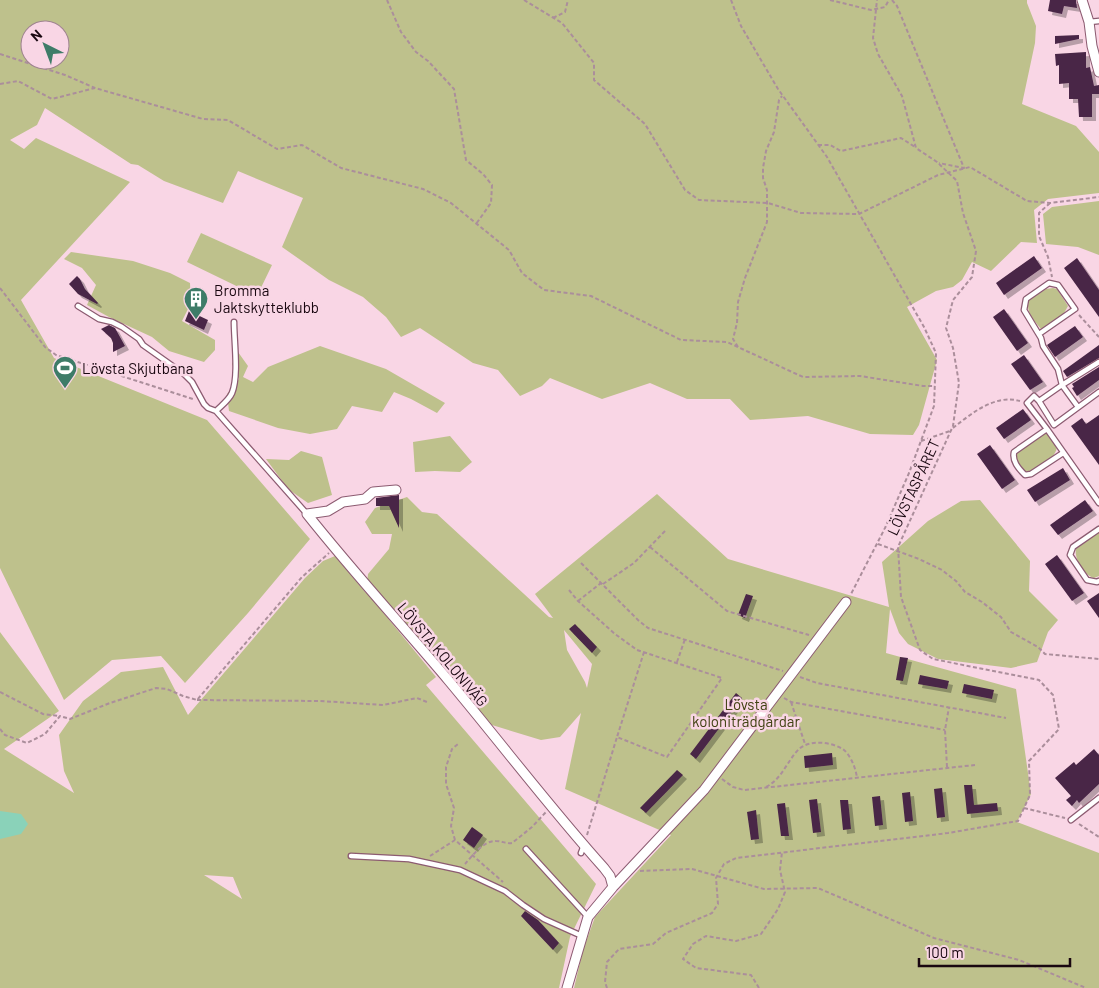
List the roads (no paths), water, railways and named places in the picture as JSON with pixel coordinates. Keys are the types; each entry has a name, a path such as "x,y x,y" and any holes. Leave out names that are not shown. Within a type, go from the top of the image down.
{"street":[{"path":"1082,0 1089,22 1092,46 1099,72"},
{"path":"307,514 328,511 343,502 365,499 373,492 396,490"},
{"name":"LÖVSTA KOLONIVÄG","path":"307,514 448,680 583,849 610,876 613,886"},
{"path":"567,988 588,917 613,886 716,775 846,602"}],"lane":[{"path":"1089,22 1099,21"},
{"path":"1039,334 1075,310 1058,284 1049,283 1026,299 1024,310 1039,334 1042,346 1058,369 1062,385 1078,407"},
{"path":"78,306 99,319 122,327 139,339 154,354 184,374 192,382 204,404 216,411 307,514"},
{"path":"216,411 228,400 232,392 236,362 234,322"},
{"path":"1039,401 1099,362"},
{"path":"1098,393 1054,425 1034,396 1027,403 1099,503"},
{"path":"1047,429 1014,452 1013,457 1019,469 1024,475 1031,474 1063,453"},
{"path":"1099,529 1073,547 1070,555 1087,580 1099,581"},
{"path":"509,765 520,768"},
{"path":"1071,820 1099,798"},
{"path":"526,849 588,917"},
{"path":"351,856 422,861 460,870 505,891 544,919 582,936"}],"place":[{"name":"Bromma Jaktskytteklubb","path":"196,320"},
{"name":"Lövsta Skjutbana","path":"65,389"}],"park label":[{"name":"Lövsta koloniträdgårdar","path":"746,712"}]}
